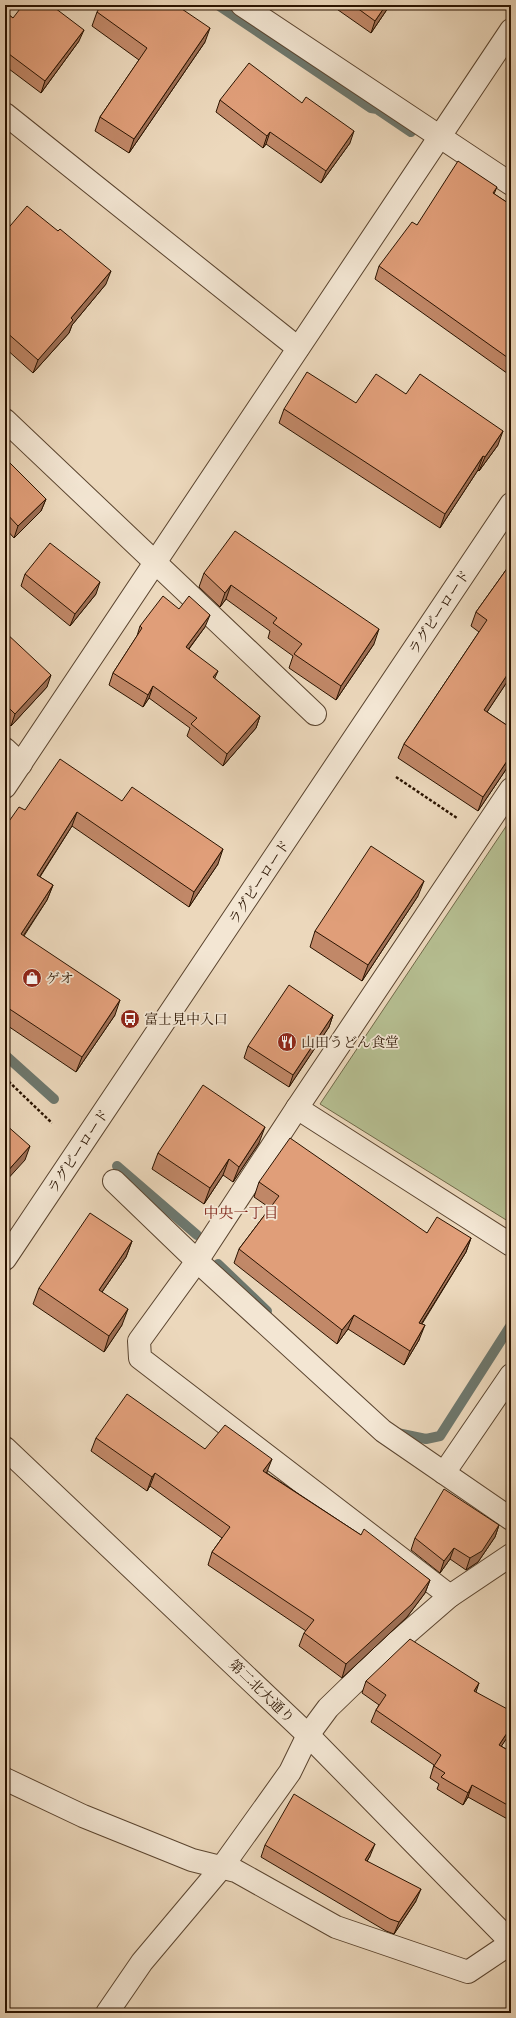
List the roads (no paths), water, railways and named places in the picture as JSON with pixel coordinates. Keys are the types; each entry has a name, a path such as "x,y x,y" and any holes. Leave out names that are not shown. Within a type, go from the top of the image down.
{"street":[{"path":"242,5 511,184"},
{"path":"5,787 511,30"},
{"path":"5,114 298,348"},
{"path":"5,420 315,714"},
{"name":"ラグビーロード","path":"5,1259 511,504"},
{"path":"5,749 21,764"},
{"path":"450,1596 140,1358 139,1340 197,1261 297,1108 511,789"},
{"path":"297,1108 511,1245"},
{"path":"114,1181 197,1261 383,1431 511,1519"},
{"path":"444,1473 511,1375"},
{"name":"第二北大通り","path":"5,1448 308,1735 511,1943"},
{"path":"107,2013 142,1962 222,1867 290,1772 308,1735 328,1708 390,1648 450,1596 511,1555"},
{"path":"5,1779 91,1819 192,1860 236,1871 336,1927 468,1972 511,1943"}],"waterway":[{"path":"218,5 371,108 377,109 411,132"},
{"path":"5,1055 54,1099"},
{"path":"117,1166 197,1235"},
{"path":"218,1264 267,1311"},
{"path":"397,1433 426,1439 440,1436 511,1325"}],"place":[{"name":"ゲオ","path":"32,978"},
{"name":"富士見中入口","path":"130,1019"},
{"name":"山田うどん食堂","path":"287,1042"}],"district":[{"name":"中央一丁目","path":"241,1213"}]}
